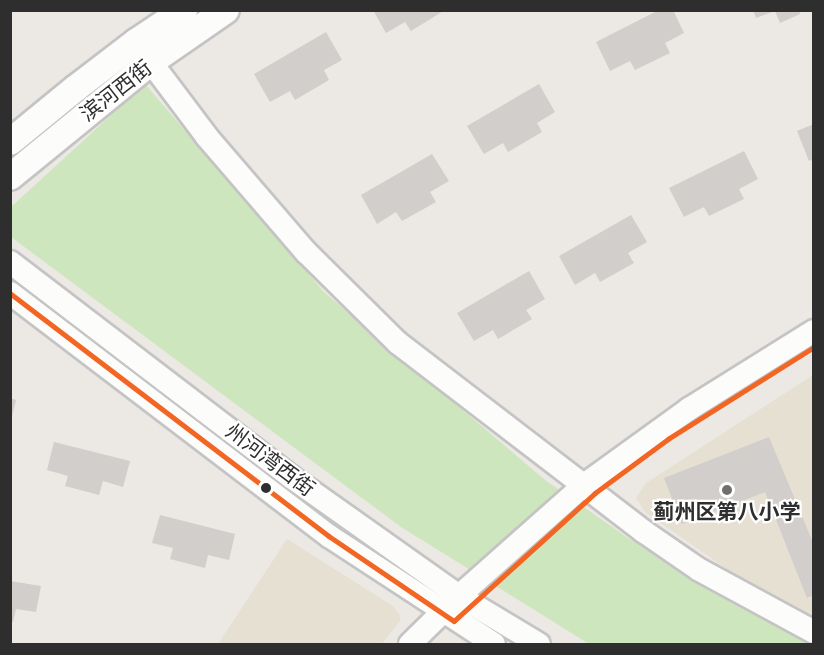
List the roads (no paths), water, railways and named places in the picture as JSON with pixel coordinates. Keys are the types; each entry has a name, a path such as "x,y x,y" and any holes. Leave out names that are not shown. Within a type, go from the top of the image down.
{"main road":[{"name":"滨河西街","path":"10,142 136,42 184,10"},
{"name":"滨河西街","path":"10,177 151,62 226,10"}],"street":[{"path":"136,42 207,137 306,252 398,343 698,569 813,632"},
{"name":"州河湾西街","path":"10,262 291,477 465,600 539,645"},
{"name":"州河湾西街","path":"10,292 329,536 448,617 494,645"},
{"path":"410,645 448,617 590,489 689,409 813,332"},
{"path":"590,489 813,347"},
{"path":"431,645 448,617"}],"place":[{"name":"蓟州区第八小学","path":"727,490"}]}
